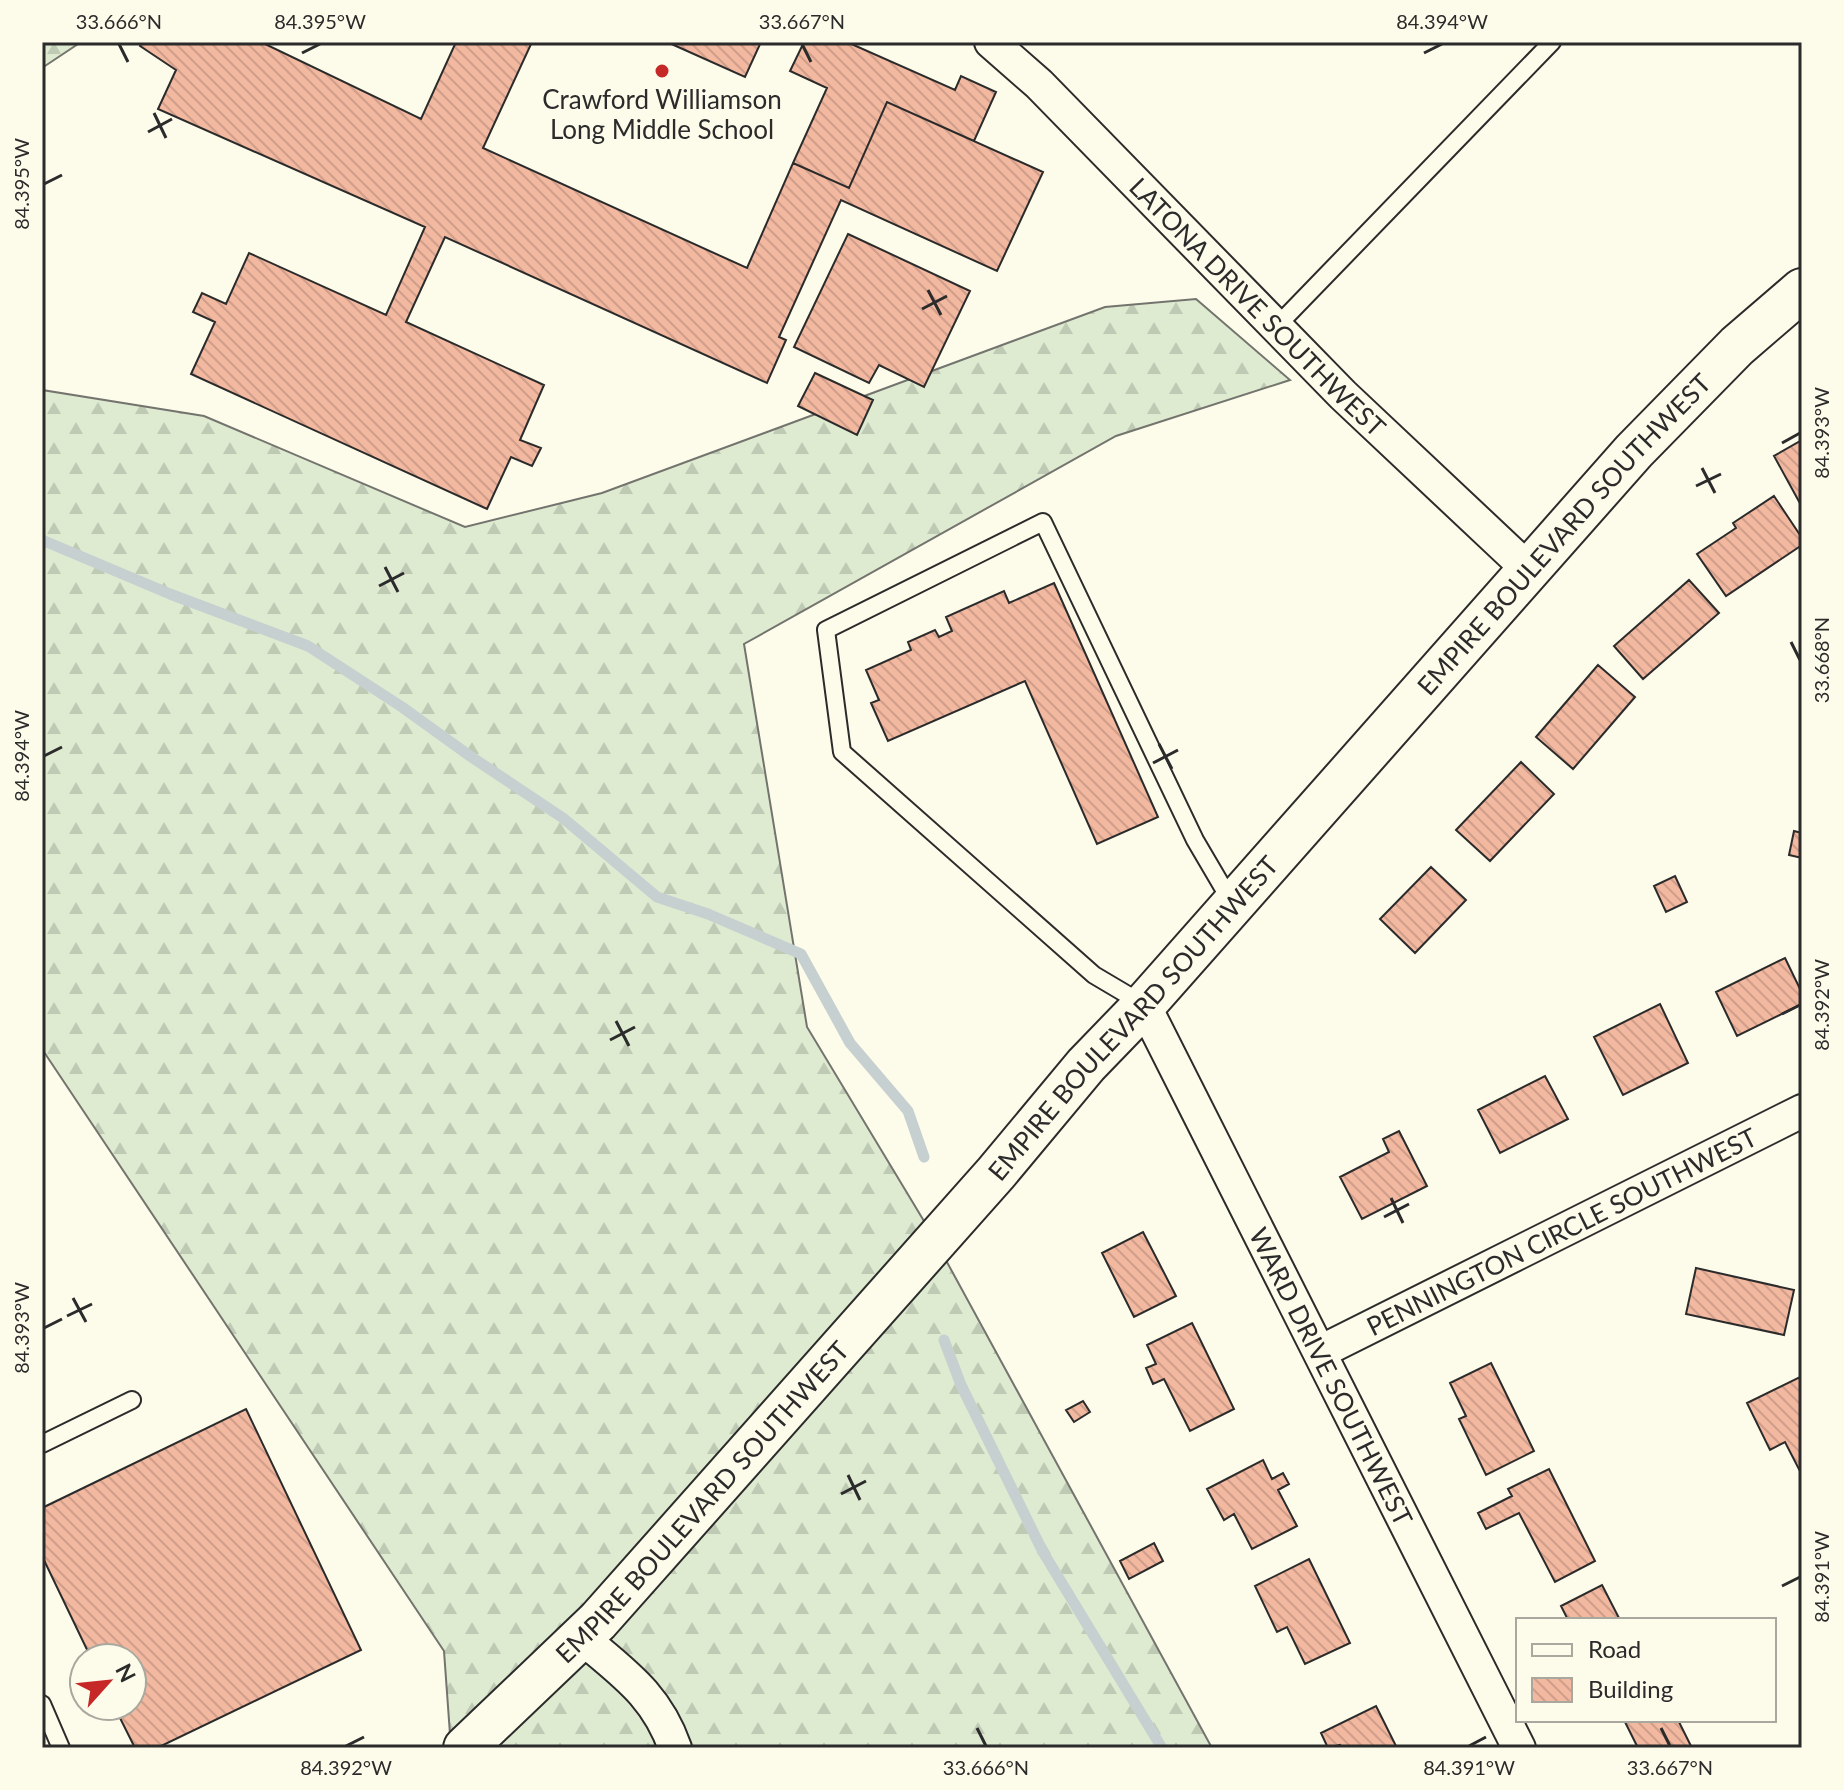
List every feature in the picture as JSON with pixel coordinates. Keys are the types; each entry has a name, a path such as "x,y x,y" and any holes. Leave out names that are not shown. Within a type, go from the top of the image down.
{"street":[{"name":"LATONA DRIVE SOUTHWEST","path":"991,42 1039,84 1275,328 1529,570"},
{"name":"EMPIRE BOULEVARD SOUTHWEST","path":"465,1748 581,1637 1634,451 1737,346 1802,290"},
{"name":"WARD DRIVE SOUTHWEST","path":"1144,1005 1519,1748"},
{"name":"PENNINGTON CIRCLE SOUTHWEST","path":"1320,1352 1800,1116"},
{"path":"581,1637 645,1693 665,1721 675,1748"}],"lane":[{"path":"1275,328 1552,42"},
{"path":"1144,1005 1094,975 842,752 826,630 1043,522 1195,840 1233,904"},
{"path":"42,1444 132,1400"},
{"path":"42,1704 61,1748"}],"green space":[{"path":"42,42 81,42 42,68"},
{"path":"1196,299 1290,380 1116,436 744,644 807,1027 930,1231 1212,1748 451,1748 444,1651 42,1049 42,390 204,416 465,527 602,493 1105,307"}],"building":[{"path":"142,42 261,42 421,119 456,42 532,42 483,148 747,268 793,163 849,188 887,102 1043,172 997,271 841,200 779,337 786,340 767,383 445,237 406,322 544,385 520,440 541,448 532,466 511,457 487,509 191,374 215,322 193,312 202,293 226,304 249,253 386,315 425,227 158,109 176,70 140,46"},
{"path":"667,42 761,42 745,77"},
{"path":"804,42 847,42 955,90 961,76 996,92 974,141 887,102 849,188 793,163 827,88 790,71"},
{"path":"848,234 970,291 924,387 879,365 869,383 794,347"},
{"path":"815,373 873,400 857,435 798,406"},
{"path":"1802,440 1802,507 1774,456"},
{"path":"1774,496 1802,538 1802,545 1726,596 1697,554 1736,528 1733,523"},
{"path":"1689,580 1719,613 1643,679 1614,646"},
{"path":"1054,583 1158,817 1097,844 1025,681 888,741 871,703 879,700 866,670 911,650 908,642 935,630 939,637 952,631 946,617 1004,591 1009,603"},
{"path":"1598,665 1635,697 1573,769 1536,737"},
{"path":"1521,762 1554,794 1490,861 1456,830"},
{"path":"1794,831 1802,833 1802,858 1789,855"},
{"path":"1431,867 1466,900 1415,953 1380,919"},
{"path":"1675,876 1687,902 1666,912 1654,886"},
{"path":"1785,958 1802,993 1802,1004 1737,1036 1716,992"},
{"path":"1660,1004 1688,1063 1623,1095 1594,1037"},
{"path":"1545,1076 1568,1119 1500,1153 1478,1110"},
{"path":"1399,1131 1427,1186 1362,1219 1340,1177 1389,1152 1383,1139"},
{"path":"1143,1232 1176,1296 1134,1317 1102,1253"},
{"path":"1696,1268 1794,1290 1784,1335 1686,1314"},
{"path":"1192,1323 1234,1409 1190,1431 1164,1379 1153,1384 1146,1368 1156,1364 1147,1345"},
{"path":"1491,1363 1534,1451 1486,1475 1459,1419 1466,1416 1450,1383"},
{"path":"1802,1376 1802,1475 1785,1442 1770,1450 1747,1403"},
{"path":"1083,1401 1090,1412 1074,1422 1066,1410"},
{"path":"246,1409 361,1650 157,1748 135,1748 122,1722 148,1722 148,1642 83,1642 42,1556 42,1508"},
{"path":"1263,1460 1272,1479 1283,1473 1289,1484 1278,1490 1297,1526 1252,1549 1234,1514 1224,1520 1207,1489"},
{"path":"1549,1469 1595,1561 1555,1582 1519,1513 1486,1529 1478,1513 1512,1496 1508,1489"},
{"path":"1154,1543 1163,1561 1129,1579 1120,1561"},
{"path":"1309,1559 1350,1643 1305,1664 1287,1627 1277,1632 1255,1586"},
{"path":"1602,1585 1619,1618 1567,1618 1561,1606"},
{"path":"1376,1706 1397,1748 1342,1748 1340,1745 1328,1748 1321,1733"},
{"path":"1625,1722 1679,1722 1692,1748 1638,1748"}],"waterway":[{"path":"42,540 170,594 308,646 563,818 657,897 708,914 801,954 850,1043 908,1111 924,1157"},
{"path":"944,1340 961,1385 1043,1552 1162,1748"}],"place":[{"name":"Crawford Williamson Long Middle School","path":"662,71"}]}
